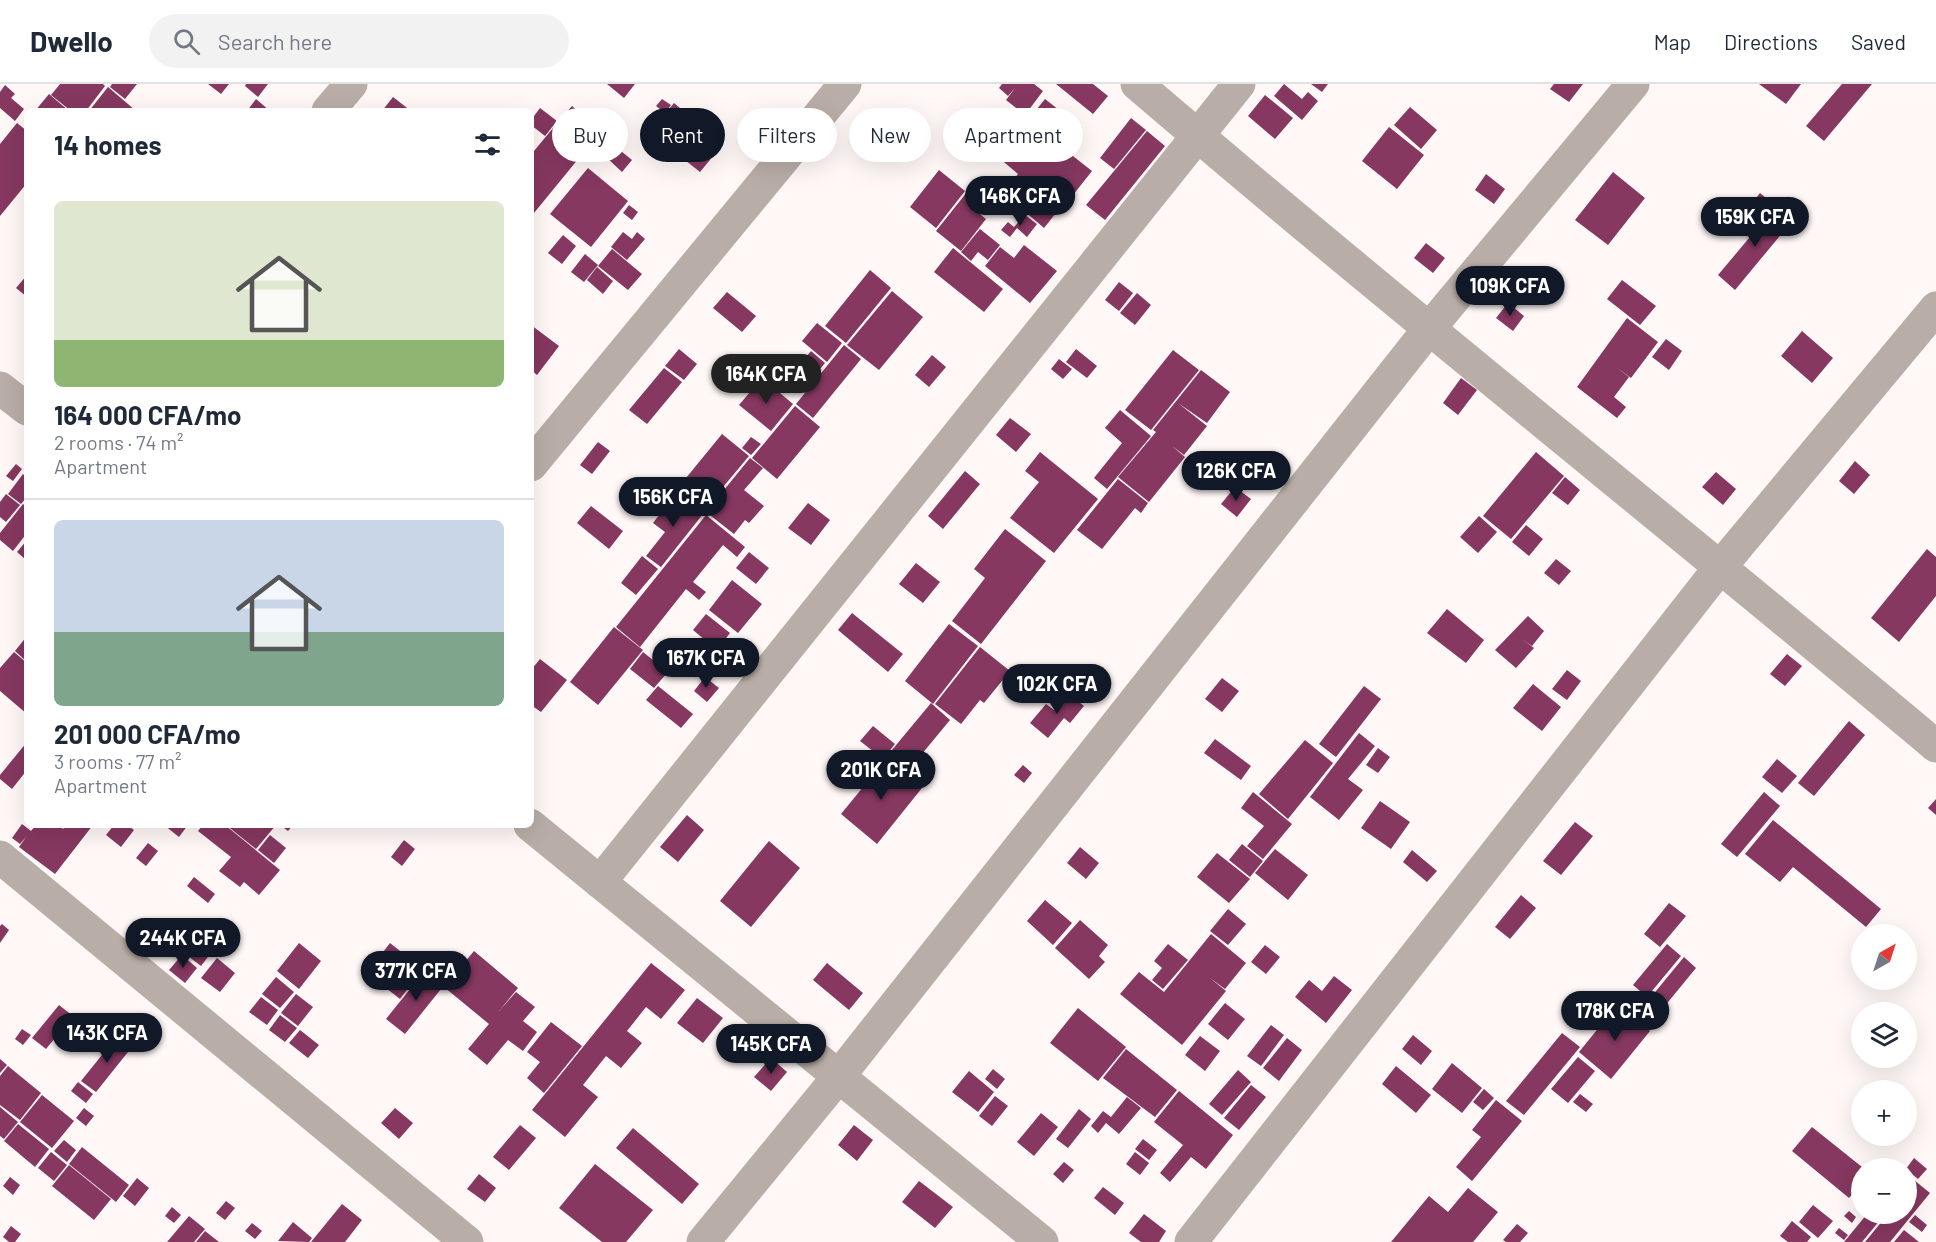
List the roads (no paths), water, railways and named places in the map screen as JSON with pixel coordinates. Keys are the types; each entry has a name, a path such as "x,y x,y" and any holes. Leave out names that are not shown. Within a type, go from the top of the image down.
{"street":[{"path":"331,108 351,84"},
{"path":"534,461 845,84"},
{"path":"1137,84 1428,330 1721,566 1936,746"},
{"path":"600,882 1239,84"},
{"path":"703,1242 839,1076 1428,330 1633,84"},
{"path":"1191,1242 1721,566 1936,308"},
{"path":"0,388 24,407"},
{"path":"534,828 1042,1242"},
{"path":"0,857 467,1242"}]}
